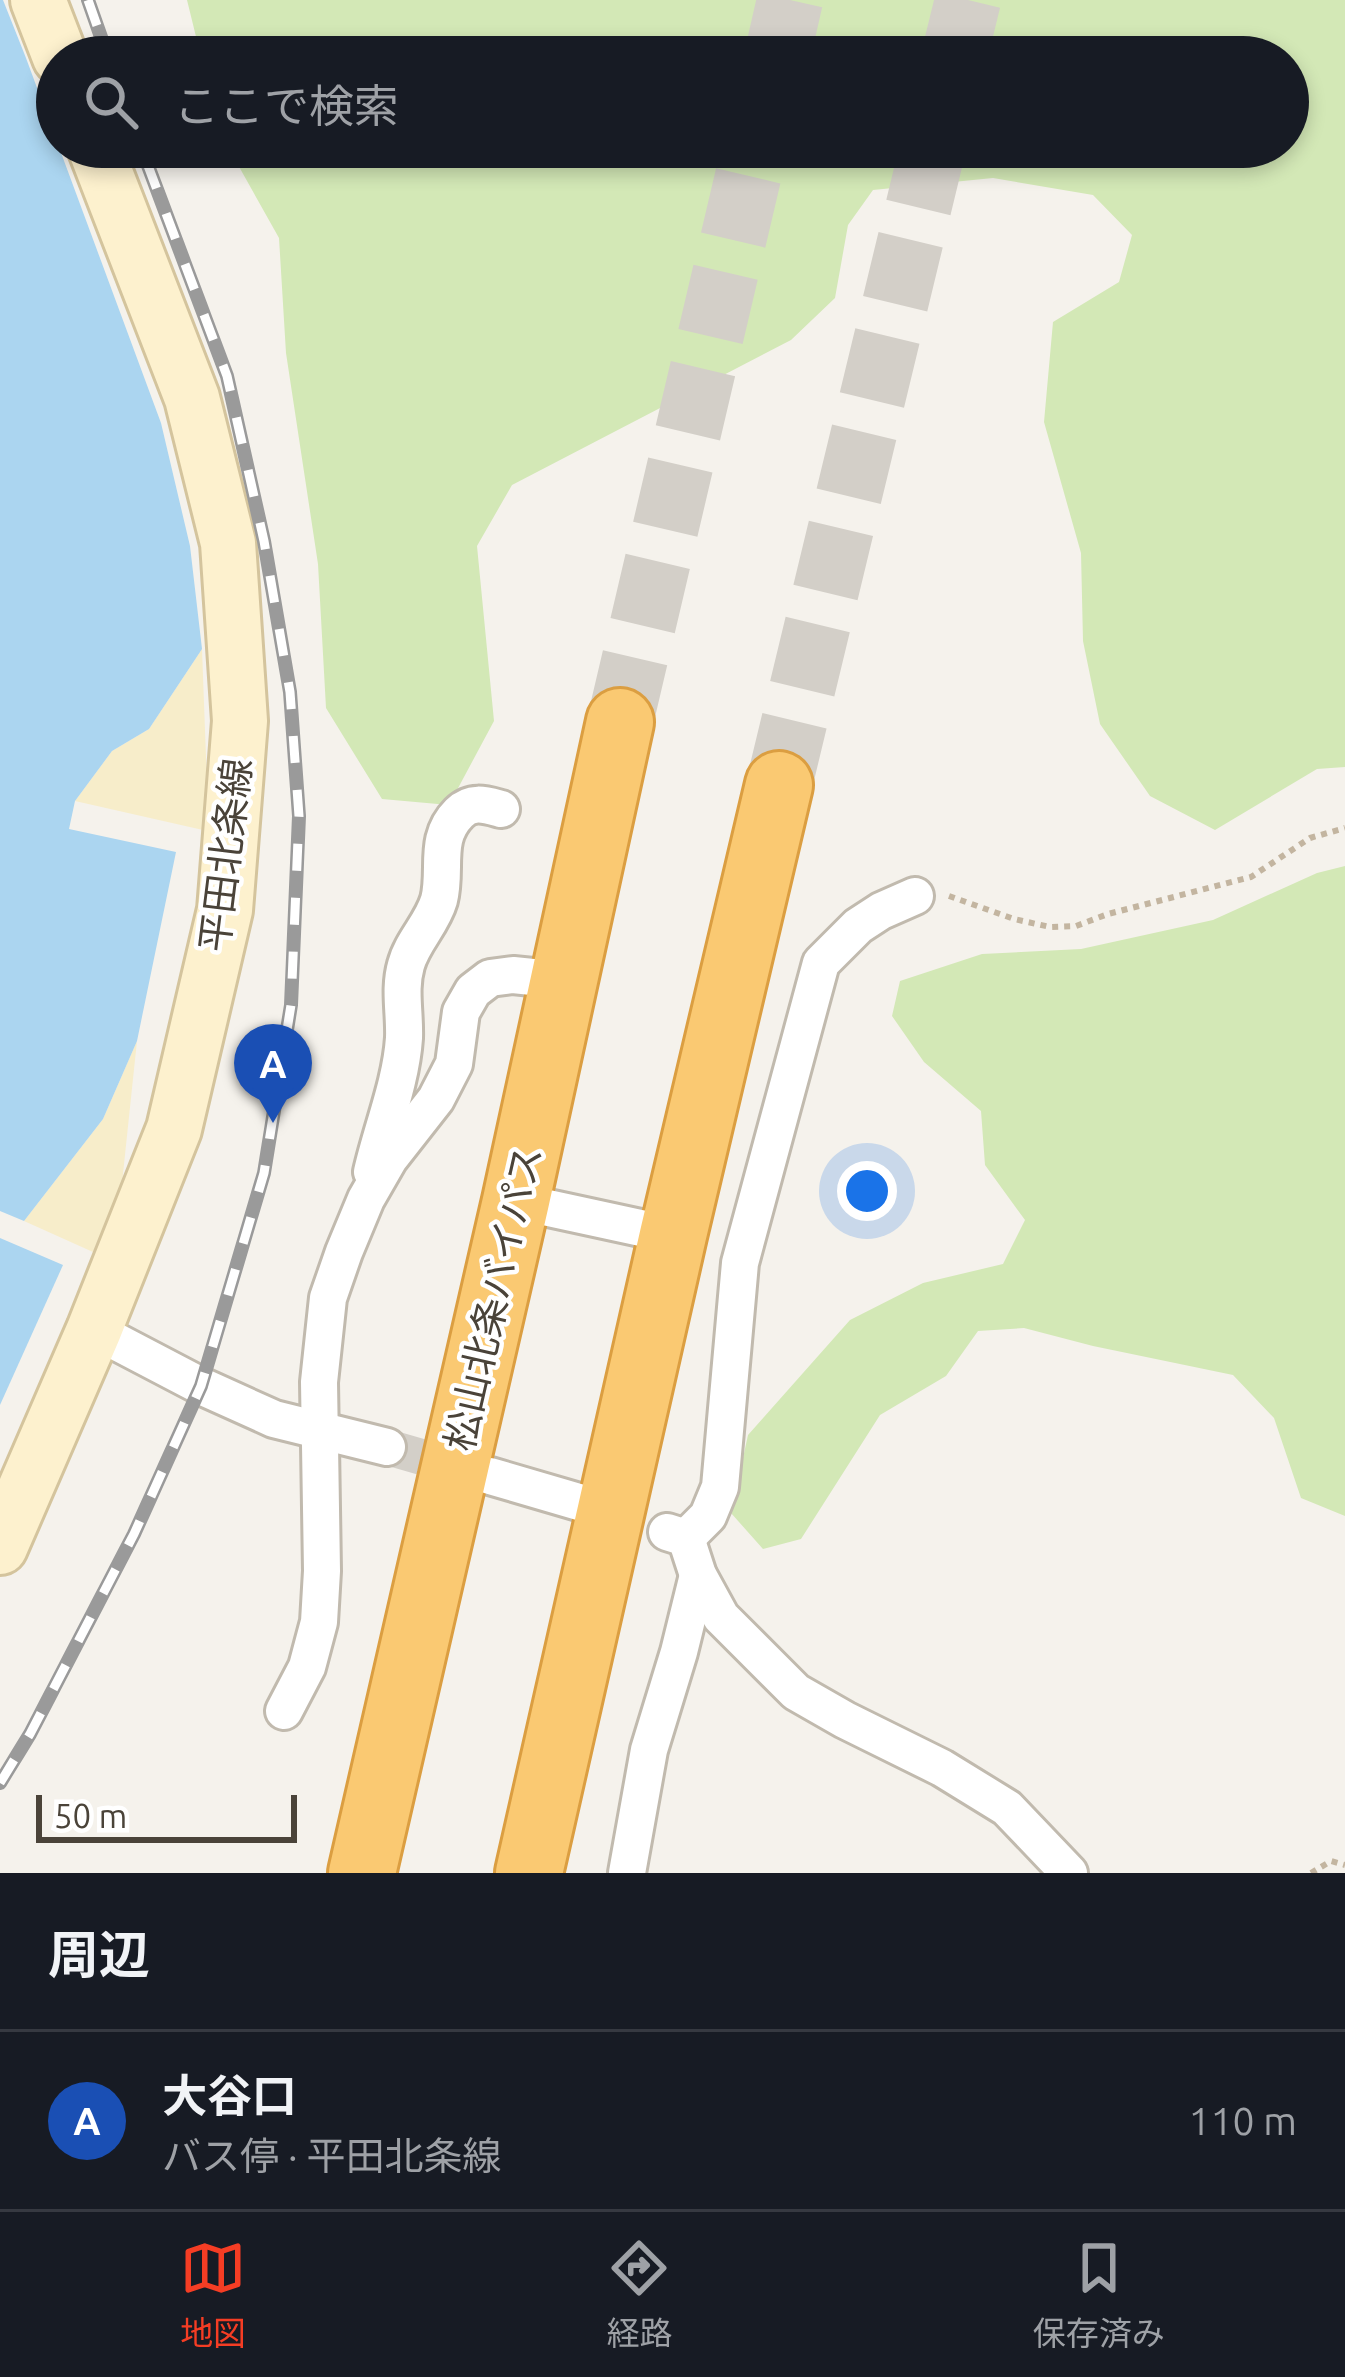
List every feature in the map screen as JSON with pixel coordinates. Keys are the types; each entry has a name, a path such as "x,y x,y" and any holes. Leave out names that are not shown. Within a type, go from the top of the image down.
{"highway":[{"name":"松山北条バイパス","path":"362,1873 620,722"},
{"path":"529,1873 779,785"}],"main road":[{"path":"38,0 52,36"},
{"name":"平田北条線","path":"0,1547 174,1129 225,910 240,721 228,543 192,398 103,168"}],"street":[{"path":"284,1711 307,1667 319,1622 319,1382 328,1298 366,1199 404,1039 401,985 407,959 440,897 442,839 460,811 478,803 501,809"},
{"path":"915,896 858,926 821,963 740,1263 720,1486 708,1516 676,1535 722,1616 796,1693 942,1768 1007,1808 1070,1873"},
{"path":"366,1199 389,1159 436,1099 454,1064 461,1012 473,991 490,978 512,975 562,980"},
{"path":"516,1201 673,1235"},
{"path":"94,1330 274,1419 387,1447"},
{"path":"490,1476 589,1505"},
{"path":"627,1873 650,1750 698,1575"}],"path":[{"path":"915,896 948,895 1014,919 1050,927 1076,926 1251,877 1310,838 1345,828"},
{"path":"1311,1873 1330,1861 1345,1865"}],"green space":[{"path":"187,0 1345,0 1345,767 1317,769 1215,830 1150,796 1100,724 1083,641 1081,553 1044,422 1053,322 1119,282 1132,235 1093,195 993,178 873,190 848,225 835,298 791,340 512,485 477,546 494,721 449,805 382,799 326,708 318,564 286,353 279,238 240,168 1309,168 1309,36 196,36"},
{"path":"1345,866 1345,1516 1301,1498 1274,1418 1233,1375 1024,1328 978,1331 946,1376 880,1415 801,1539 763,1549 731,1513 748,1435 850,1320 923,1283 1003,1264 1025,1220 985,1165 981,1111 924,1062 892,1016 900,981 982,954 1081,949 1213,920 1317,873"}],"sand":[{"path":"202,649 207,784 203,830 75,801 112,751 149,729"},
{"path":"137,1041 122,1183 93,1252 24,1221 103,1119"}],"water":[{"path":"3,0 36,85 36,168 67,168 161,423 190,546 202,649 149,729 112,751 75,801 69,829 176,852 137,1041 103,1119 24,1221 0,1211"},
{"path":"0,1238 63,1265 0,1405"}],"tunnel":[{"path":"782,36 790,0"},
{"path":"959,36 968,0"},
{"path":"620,722 750,168"},
{"path":"779,785 928,168"},
{"path":"387,1447 470,1471"}],"railway":[{"path":"88,0 101,36"},
{"path":"0,1783 134,1534 201,1386 264,1173 291,1005 299,816 290,692 264,541 227,376 149,168"}],"place":[{"name":"大谷口","path":"273,1123"}]}
